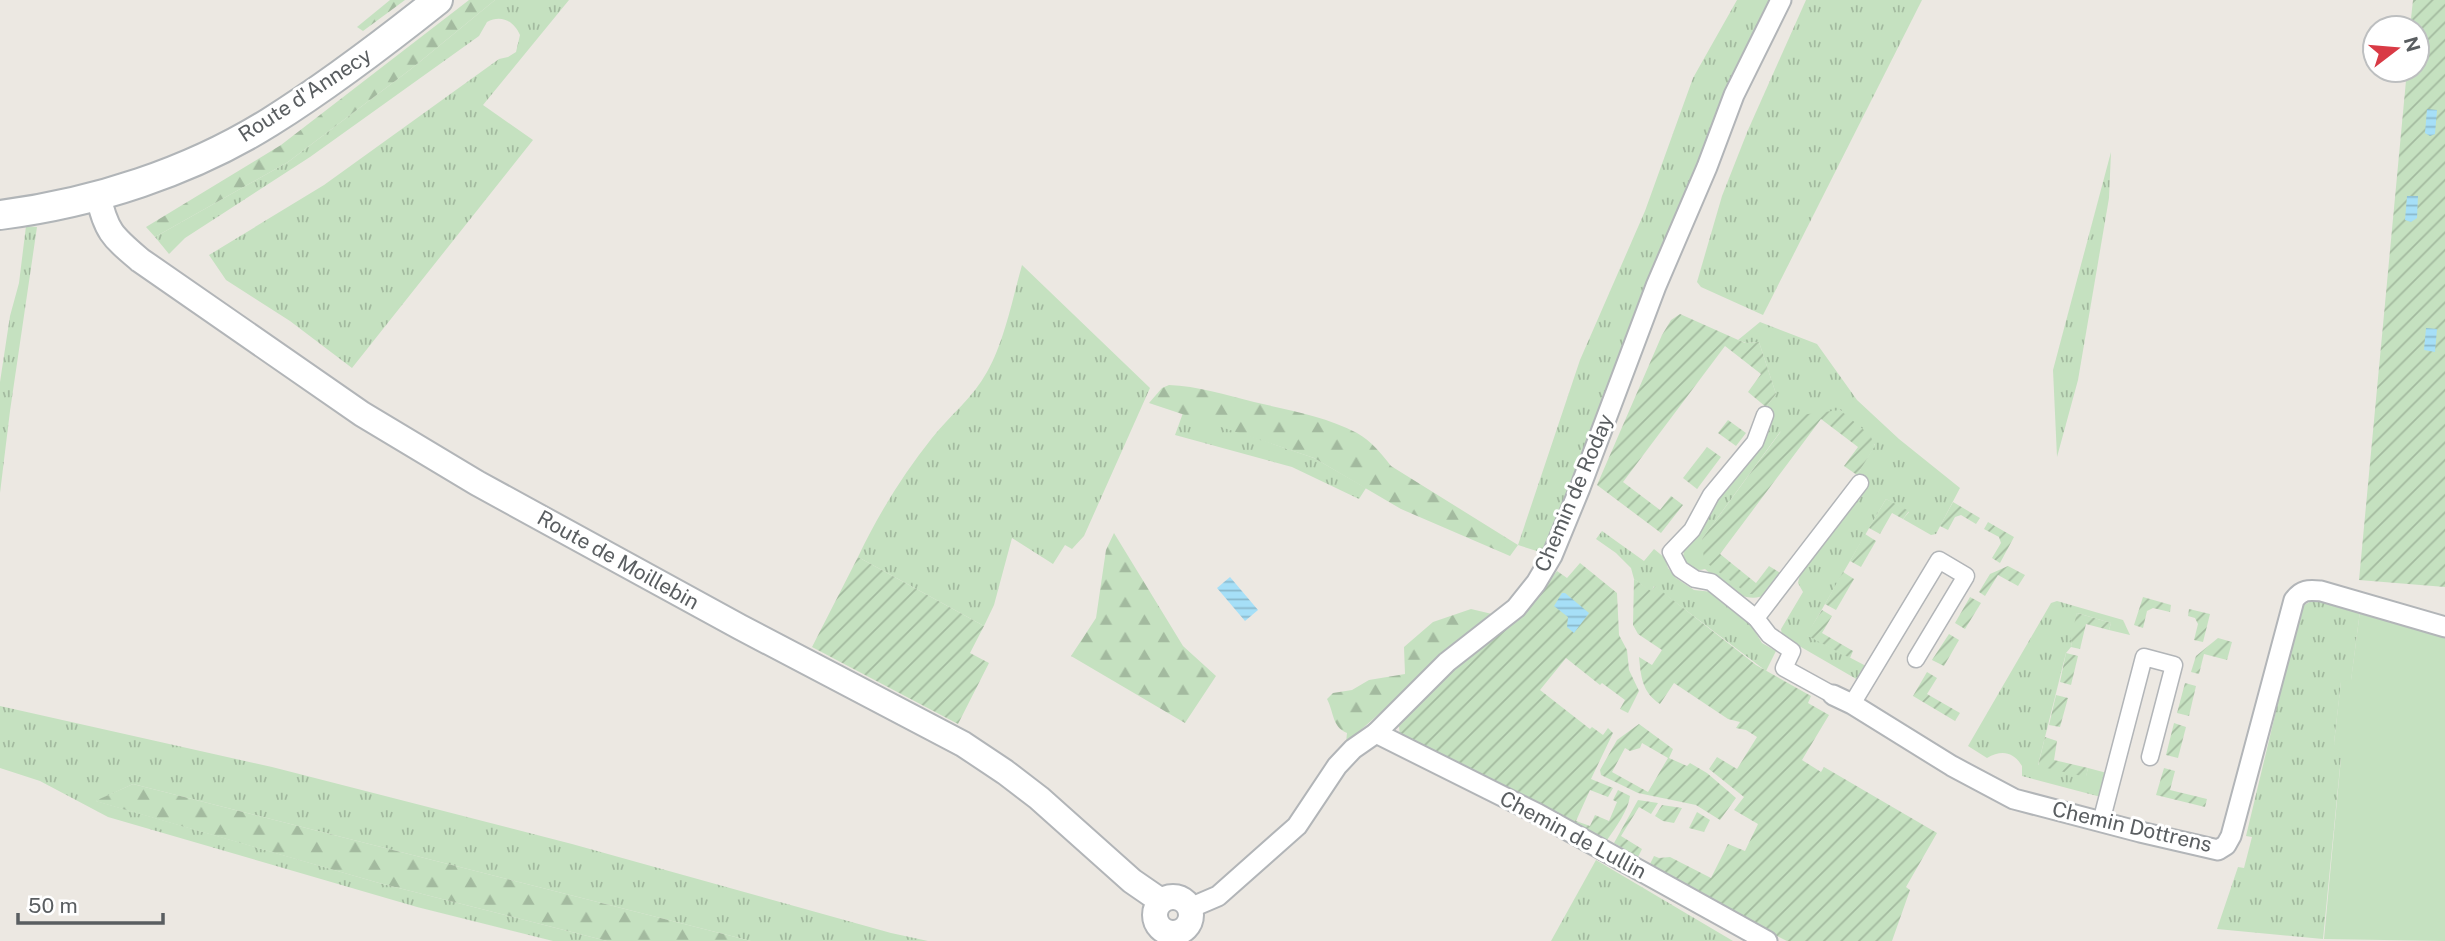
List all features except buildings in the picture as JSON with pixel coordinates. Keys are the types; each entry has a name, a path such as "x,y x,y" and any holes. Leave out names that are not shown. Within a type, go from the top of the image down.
{"main road":[{"name":"Route d'Annecy","path":"0,215 61,205 98,195 205,156 269,123 364,58 438,0"}],"street":[{"name":"Chemin de Roday","path":"1190,908 1219,895 1297,826 1337,766 1353,749 1376,733 1447,662 1516,608 1536,583 1552,556 1580,488 1656,286 1707,167 1734,95 1781,0"},
{"name":"Route de Moillebin","path":"98,195 107,228 114,238 140,260 362,414 477,484 963,744 1030,792 1132,881 1161,901"},
{"path":"1765,415 1755,442 1711,495 1692,530 1671,552 1679,569 1695,579 1711,582 1756,618 1860,483"},
{"path":"1852,704 1939,560 1966,576 1916,659"},
{"name":"Chemin Dottrens","path":"1756,618 1769,635 1792,651 1784,668 1852,704 1952,766 2014,799 2218,850 2226,845 2235,824 2294,600 2299,594 2307,590 2321,591 2445,627"},
{"path":"2101,822 2144,657 2174,665 2150,757"},
{"name":"Chemin de Lullin","path":"1376,733 1538,814 1767,941"},
{"path":"1177,897 1184,900 1190,908 1190,924 1182,936 1171,933 1158,924 1155,914 1161,901 1177,897"}],"green space":[{"path":"390,0 405,0 363,31 357,27"},
{"path":"469,0 495,0 411,69 288,162 155,237 146,227 281,145"},
{"path":"495,0 569,0 483,105 533,140 352,368 290,321 226,280 209,255 324,185 499,59 516,52 520,35 511,23 502,19 487,22 479,36 310,157 185,238 169,254 155,237 288,162 411,69"},
{"path":"1737,0 1771,0 1742,58 1543,553 1518,545 1580,360 1645,211 1693,78"},
{"path":"1806,0 1922,0 1763,315 1701,287 1697,282 1722,196 1748,130"},
{"path":"2413,0 2445,0 2445,587 2359,580 2406,84 2431,84 2431,14 2412,14"},
{"path":"2111,152 2109,198 2078,380 2057,457 2053,370"},
{"path":"26,226 37,227 0,493 0,382 10,316 19,283"},
{"path":"1022,265 1150,388 1084,536 1072,549 1065,545 1053,564 1012,538 994,605 984,626 858,557 911,466 987,372 1003,334"},
{"path":"1680,314 1745,343 1759,342 1776,394 1766,407 1748,392 1761,374 1725,346 1623,482 1660,510 1671,496 1683,505 1661,533 1597,485 1662,335 1671,320"},
{"path":"1760,322 1817,344 1857,400 1899,439 1960,488 1936,534 1931,535 1903,519 1909,512 1886,499 1807,635 1866,666 1858,680 1782,636 1781,629 1803,592 1798,583 1800,574 1866,486 1857,475 1875,445 1840,410 1780,432 1702,539 1767,594 1750,598 1734,592 1705,569 1692,568 1683,559 1684,549 1696,538 1717,499 1750,462 1767,430 1773,411 1766,407 1776,394 1759,342 1746,343 1738,340"},
{"path":"1169,385 1190,387 1306,414 1345,427 1367,440 1391,466 1518,545 1510,556 1401,509 1314,458 1149,403 1162,388"},
{"path":"1840,410 1870,435 1875,446 1857,475 1844,466 1858,447 1821,419 1720,554 1756,583 1769,566 1782,574 1767,594 1748,594 1704,561 1702,539 1792,416"},
{"path":"1183,413 1314,458 1366,488 1359,499 1292,467 1175,435"},
{"path":"1728,420 1746,433 1736,446 1718,433"},
{"path":"1707,447 1721,457 1697,489 1683,478"},
{"path":"1886,499 1909,511 1903,519 1892,513 1880,534 1869,528"},
{"path":"1953,502 1980,518 1976,524 1961,515 1955,517 1948,530 1940,526"},
{"path":"1988,522 2014,537 2000,563 1992,558 2001,543 1999,537 1984,529"},
{"path":"1602,531 1644,561 1654,549 1665,558 1668,568 1676,578 1694,590 1713,592 1751,625 1762,643 1776,651 1766,671 1654,586 1651,592 1634,579 1631,568 1596,539"},
{"path":"1114,533 1183,646 1216,676 1185,723 1071,656 1096,618 1106,550"},
{"path":"1865,534 1876,541 1861,567 1850,561"},
{"path":"858,557 984,626 970,653 989,663 958,724 812,647"},
{"path":"1580,563 1617,593 1619,635 1627,650 1629,670 1639,691 1628,713 1620,709 1625,700 1602,683 1600,685 1566,658 1540,690 1590,729 1592,727 1603,735 1608,728 1613,733 1591,779 1613,788 1608,797 1590,790 1576,821 1590,826 1595,815 1609,821 1617,802 1613,800 1618,790 1630,796 1624,813 1607,840 1400,738 1399,726 1446,671 1524,611 1557,571 1567,578"},
{"path":"2008,566 2025,575 2018,586 1998,575 1985,596 1979,592 1990,574"},
{"path":"1843,572 1854,579 1836,610 1825,604"},
{"path":"1634,579 1651,591 1655,586 1756,665 1811,696 1808,703 1829,715 1802,760 1821,772 1824,767 1937,833 1906,887 1910,890 1892,941 1787,941 1716,906 1650,864 1654,856 1670,857 1711,878 1728,844 1745,851 1758,824 1734,810 1744,797 1709,769 1717,757 1737,769 1757,737 1746,730 1736,728 1740,722 1728,719 1674,683 1660,704 1649,694 1642,677 1639,657 1652,665 1662,650 1638,634 1633,625"},
{"path":"1970,597 1981,603 1965,629 1955,623"},
{"path":"2143,597 2171,605 2170,612 2153,608 2147,611 2143,628 2134,625"},
{"path":"2314,599 2360,611 2351,681 2341,682 2334,743 2341,757 2323,939 2217,929 2238,867 2244,868 2252,837 2246,836 2296,628 2303,606"},
{"path":"2057,601 2123,620 2130,635 2109,630 2111,623 2077,613 2071,647 2066,653 2038,765 2086,776 2088,768 2107,773 2101,797 2022,776 2022,766 2015,757 2002,753 1987,758 1968,746 2051,603"},
{"path":"1471,609 1492,614 1346,743 1347,733 1336,723 1327,699 1333,693 1352,690 1369,680 1405,674 1404,647 1433,622"},
{"path":"2189,609 2210,614 2203,642 2194,640 2198,624 2195,618 2188,616"},
{"path":"1822,610 1832,616 1822,633 1853,651 1850,658 1806,635"},
{"path":"2360,611 2445,637 2445,941 2324,939 2341,758 2337,757 2334,743 2341,681 2351,680"},
{"path":"2077,613 2111,623 2109,630 2086,624 2080,649 2071,647 2070,640"},
{"path":"1949,634 1959,640 1944,666 1932,660"},
{"path":"2218,638 2232,642 2227,660 2204,654 2199,674 2191,672 2196,656"},
{"path":"2066,653 2078,656 2071,685 2060,682"},
{"path":"1927,672 1937,678 1927,694 1960,713 1955,721 1913,696"},
{"path":"2185,683 2196,686 2189,716 2177,713"},
{"path":"2056,695 2068,698 2060,727 2049,725"},
{"path":"0,706 272,767 572,844 928,941 751,941 133,784 96,801 379,883 607,941 553,941 417,907 108,817 40,781 0,768"},
{"path":"2174,723 2186,727 2178,758 2166,755"},
{"path":"1639,724 1673,749 1669,758 1687,766 1690,763 1707,773 1736,798 1720,820 1696,805 1638,793 1601,775 1600,770 1617,740","holes":["1642,743 1668,758 1648,792 1612,772 1625,748 1630,751 1640,748"]},
{"path":"2045,737 2057,741 2054,760 2088,768 2086,777 2038,766"},
{"path":"2164,768 2175,771 2170,790 2207,799 2205,807 2156,795"},
{"path":"133,784 751,941 607,941 379,883 95,801"},
{"path":"1638,800 1658,803 1651,814 1639,807 1621,836 1642,849 1638,857 1614,843"},
{"path":"1662,805 1682,808 1674,823 1655,816"},
{"path":"1697,812 1710,820 1704,832 1689,828"},
{"path":"1596,860 1733,941 1551,941"}],"water":[{"path":"2427,109 2437,110 2435,134 2430,136 2425,133"},
{"path":"2407,196 2418,196 2417,218 2411,222 2405,220"},
{"path":"2426,328 2437,329 2435,352 2424,350"},
{"path":"1230,577 1258,610 1245,621 1217,588"},
{"path":"1562,593 1589,613 1574,633 1567,627 1568,617 1554,606"}]}
